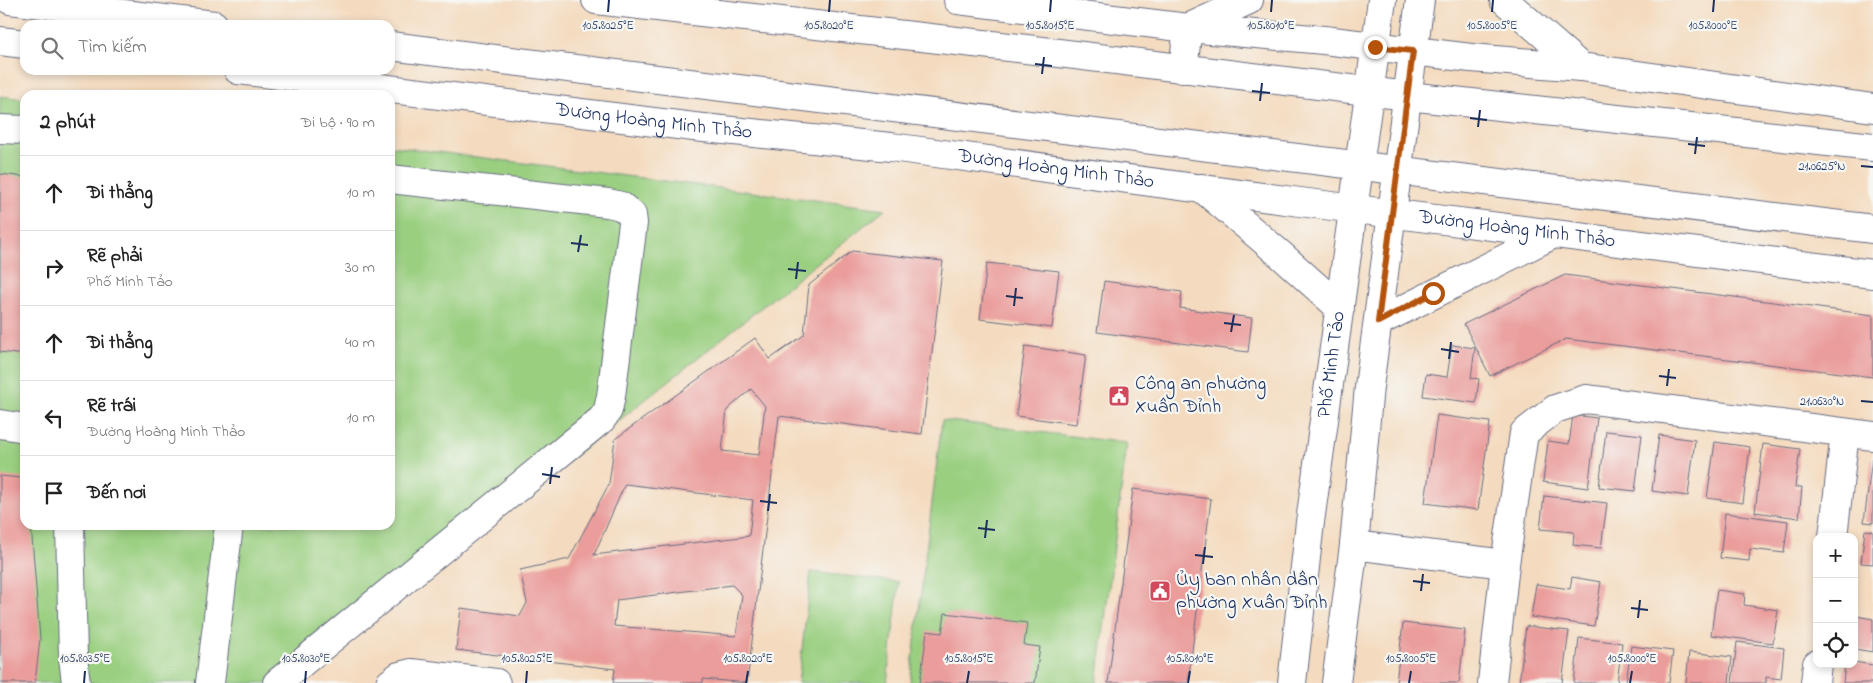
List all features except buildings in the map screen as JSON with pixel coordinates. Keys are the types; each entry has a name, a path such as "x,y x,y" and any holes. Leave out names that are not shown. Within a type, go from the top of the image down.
{"main road":[{"path":"0,2 4,0"},
{"path":"10,0 173,20"},
{"path":"596,0 1018,48 1408,96 1873,147"},
{"path":"958,0 1188,28 1470,58 1581,67 1873,108"},
{"path":"1188,28 1249,0"},
{"name":"Phố Minh Tảo","path":"1292,683 1310,522 1382,0"},
{"name":"Phố Minh Tảo","path":"1336,683 1354,545 1369,387 1420,0"},
{"path":"1504,0 1581,67"},
{"path":"1183,69 1188,28"},
{"path":"0,42 20,44"},
{"name":"Đường Hoàng Minh Thảo","path":"395,47 1873,229"},
{"name":"Đường Hoàng Minh Thảo","path":"278,75 694,127 891,147 1392,214 1873,274"},
{"path":"1835,143 1839,104"},
{"path":"891,147 896,108"},
{"path":"0,129 20,130"},
{"path":"276,683 602,419 608,410 633,223 632,215 621,206 608,203 395,180"},
{"path":"1202,188 1340,308"},
{"path":"1378,322 1554,234 1559,191"},
{"path":"1492,683 1505,564 1524,433 1555,409 1586,399 1873,436"},
{"path":"0,424 20,427"},
{"path":"1833,533 1845,433"},
{"path":"66,683 74,670 70,530"},
{"path":"210,683 228,530"},
{"path":"1354,545 1505,564"},
{"path":"1815,683 1817,668"},
{"path":"390,683 399,676 411,673 496,683"}],"green space":[{"path":"0,96 20,98 20,530 395,530 395,147 885,209 289,683 0,683"},
{"path":"942,420 1127,443 1097,683 910,683"},
{"path":"811,572 899,582 887,683 798,683"}],"place":[{"name":"Công an phường Xuân Đỉnh","path":"1119,396"},
{"name":"Ủy ban nhân dân phường Xuân Đỉnh","path":"1160,591"}],"route":[{"path":"1375,47 1413,51 1378,322 1433,293"}]}
